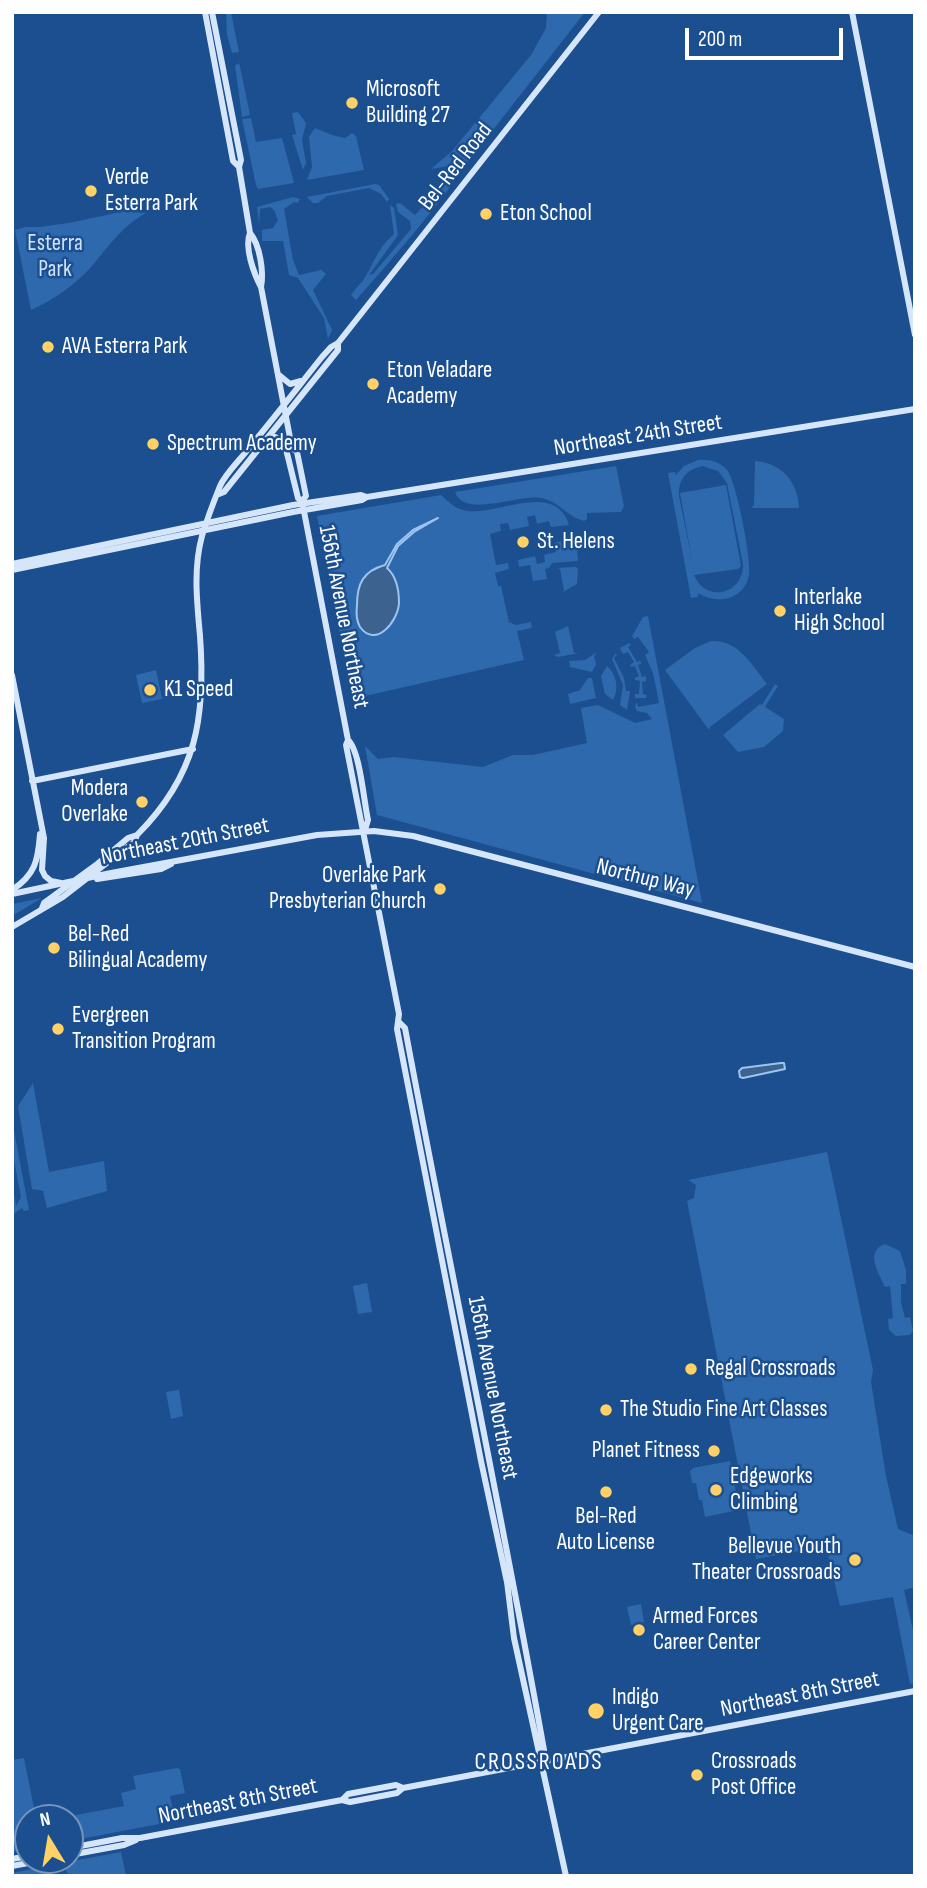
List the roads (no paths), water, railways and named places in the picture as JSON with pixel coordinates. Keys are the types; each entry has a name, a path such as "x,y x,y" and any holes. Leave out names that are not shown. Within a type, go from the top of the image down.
{"main road":[{"name":"156th Avenue Northeast","path":"205,12 233,161 239,167"},
{"name":"156th Avenue Northeast","path":"212,12 241,160 239,167 250,233 247,239 255,276 261,287 284,406 298,498 303,505 348,740 353,744 368,820 365,831 399,1022 397,1029 507,1582 514,1638 566,1876"},
{"name":"Bel-Red Road","path":"12,927 42,908 46,909 121,853 134,842 174,790 193,749 202,703 196,576 205,527 220,487 331,347 338,343 599,12"},
{"path":"852,12 915,335"},
{"name":"Bel-Red Road","path":"219,494 224,492 338,350 338,343"},
{"path":"277,372 290,384 306,378"},
{"name":"Northeast 24th Street","path":"12,570 303,505 361,495 367,497 915,408"},
{"path":"265,439 281,439 290,451"},
{"name":"Northeast 24th Street","path":"12,564 205,527"},
{"path":"85,555 102,545"},
{"path":"45,563 66,553"},
{"path":"12,675 44,838 43,874 51,881 62,884"},
{"path":"32,781 193,749"},
{"path":"12,892 28,879 33,870 41,829"},
{"name":"Northeast 20th Street","path":"12,892 317,835 365,831"},
{"name":"Northup Way","path":"365,831 413,836 915,967"},
{"name":"Bel-Red Road","path":"42,908 44,903 128,838 137,835"},
{"path":"121,853 119,863 128,869"},
{"path":"88,879 109,879 161,869 173,863"},
{"name":"156th Avenue Northeast","path":"399,1022 405,1028 513,1581 544,1750 542,1762"},
{"path":"428,1179 442,1221"},
{"name":"Northeast 8th Street","path":"84,1845 122,1838 140,1838 342,1800 350,1802 397,1793 403,1788 915,1691"},
{"name":"Northeast 8th Street","path":"84,1852 124,1845 140,1838"}],"place":[{"name":"Microsoft Building 27","path":"352,103"},
{"name":"Verde Esterra Park","path":"91,191"},
{"name":"Eton School","path":"486,214"},
{"name":"AVA Esterra Park","path":"48,347"},
{"name":"Eton Veladare Academy","path":"373,384"},
{"name":"Spectrum Academy","path":"153,444"},
{"name":"St. Helens","path":"523,542"},
{"name":"Interlake High School","path":"780,611"},
{"name":"K1 Speed","path":"150,690"},
{"name":"Modera Overlake","path":"142,802"},
{"name":"Overlake Park Presbyterian Church","path":"440,889"},
{"name":"Bel-Red Bilingual Academy","path":"54,948"},
{"name":"Evergreen Transition Program","path":"58,1029"},
{"name":"Regal Crossroads","path":"691,1369"},
{"name":"The Studio Fine Art Classes","path":"606,1410"},
{"name":"Planet Fitness","path":"714,1451"},
{"name":"Edgeworks Climbing","path":"716,1490"},
{"name":"Bel-Red Auto License","path":"606,1492"},
{"name":"Bellevue Youth Theater Crossroads","path":"855,1560"},
{"name":"Armed Forces Career Center","path":"639,1630"},
{"name":"Indigo Urgent Care","path":"596,1711"},
{"name":"Crossroads Post Office","path":"697,1775"}],"district":[{"name":"CROSSROADS","path":"539,1763"}],"park label":[{"name":"Esterra Park","path":"55,257"}]}
